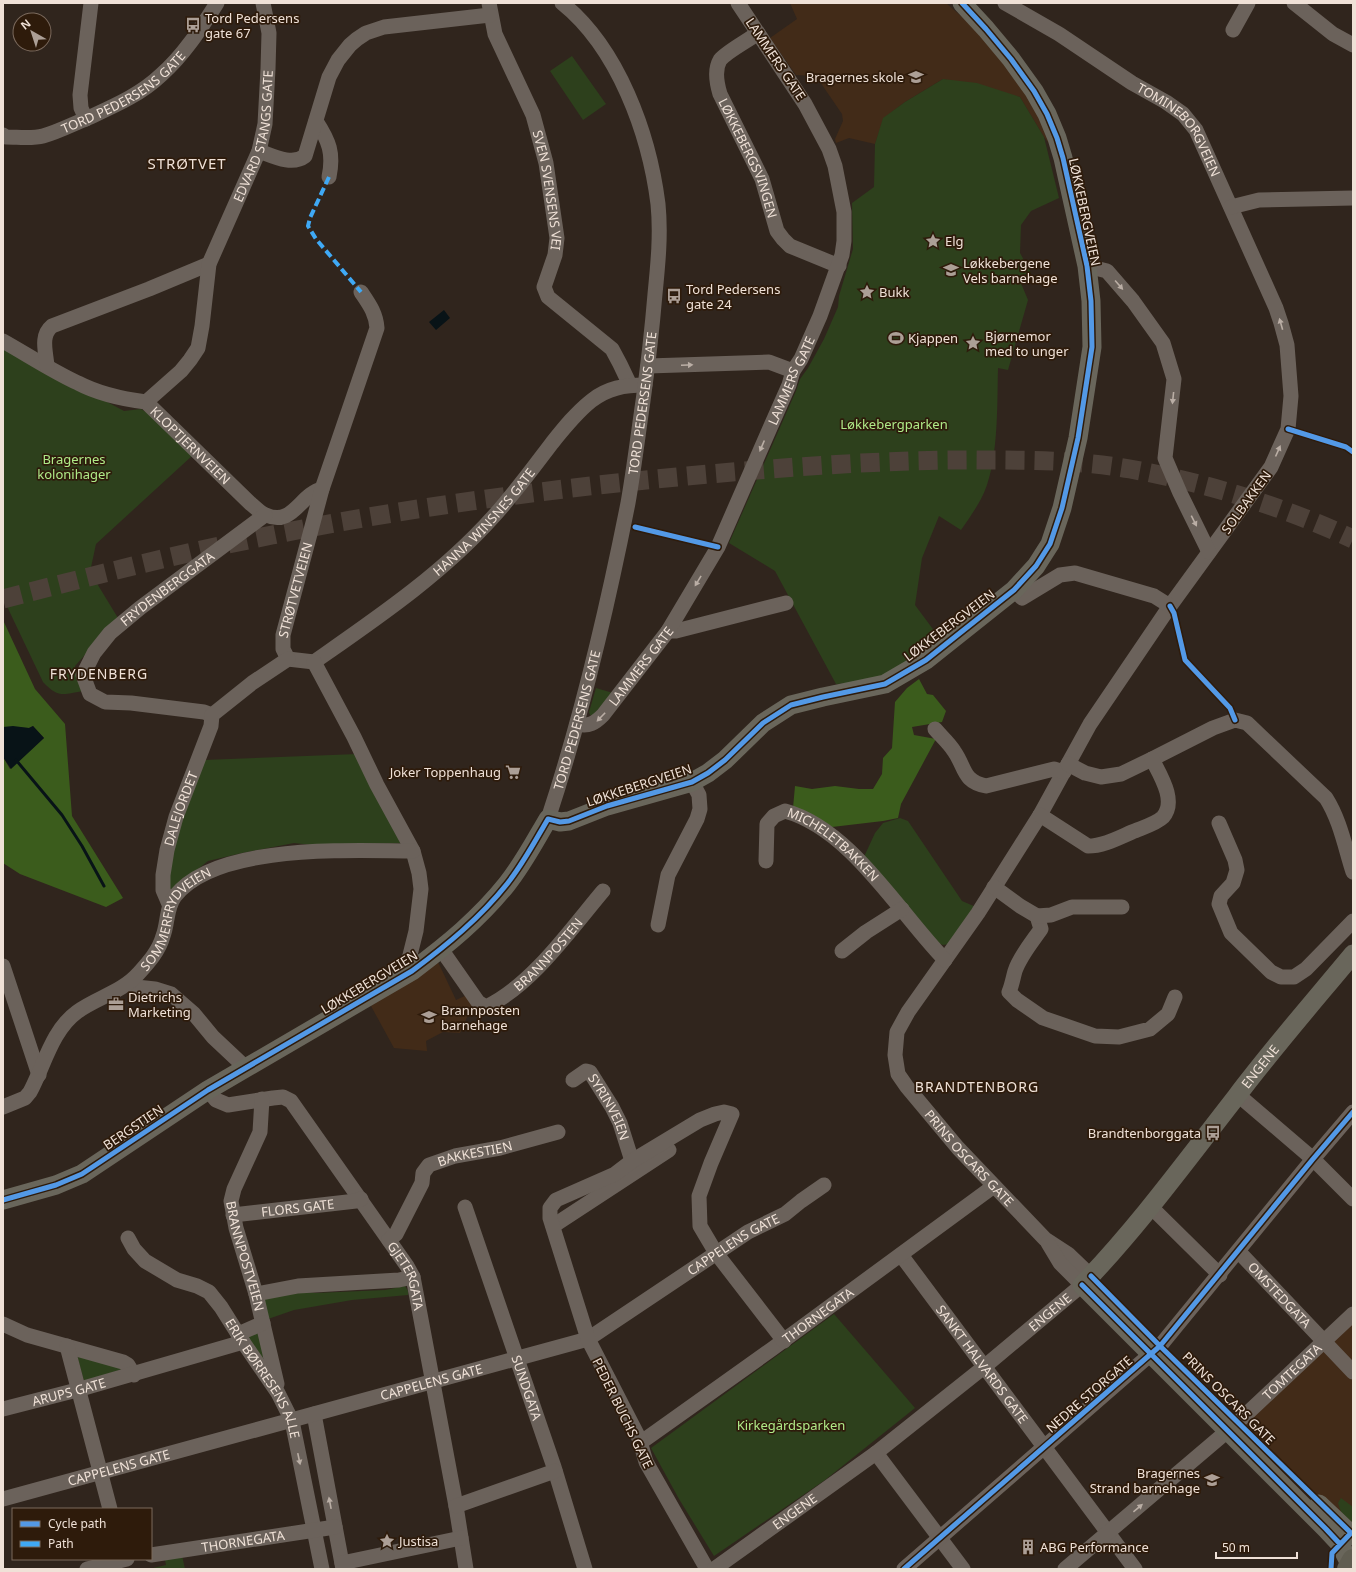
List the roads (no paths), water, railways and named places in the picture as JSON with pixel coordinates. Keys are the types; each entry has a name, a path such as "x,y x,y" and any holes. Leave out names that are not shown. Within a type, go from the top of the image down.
{"main road":[{"name":"LØKKEBERGVEIEN","path":"268,1055 412,971 441,949 478,916 507,884 528,854 548,819 560,822 569,820 606,806 692,782 708,773 725,760 762,724 791,705 885,684 926,660 1014,590 1036,566 1044,554 1055,533 1062,508 1079,431 1092,347 1091,301 1087,266 1063,158 1047,114 1034,91 1011,59 986,28 962,3"},
{"name":"ENGENE","path":"1086,1280 1150,1206 1237,1094 1353,954"},
{"name":"BERGSTIEN","path":"3,1200 56,1185 82,1174 208,1090 268,1055"},
{"name":"PRINS OSCARS GATE","path":"1086,1280 1233,1426 1353,1536"},
{"name":"PRINS OSCARS GATE","path":"1233,1426 1340,1544 1350,1565"}],"street":[{"path":"86,119 81,108 80,95 91,3"},
{"name":"TORD PEDERSENS GATE","path":"3,135 6,137 41,136 60,130 126,101 162,75 181,55 217,3"},
{"name":"EDVARD STANGS GATE","path":"146,402 181,371 198,348 209,264 259,151 264,124 269,33 263,3"},
{"name":"TORD PEDERSENS GATE","path":"548,819 577,724 594,656 628,501 648,366 660,244 658,204 650,164 638,118 619,76 599,43 574,13 562,3"},
{"name":"LAMMERS GATE","path":"577,724 586,726 594,723 603,715 668,631 718,547 751,474 789,384 793,371 801,359 811,336 839,266 845,229 844,212 835,166 805,104 738,3"},
{"name":"TOMINEBORGVEIEN","path":"1005,3 1060,34 1132,83 1166,102 1183,114 1196,130 1231,207"},
{"path":"1233,30 1248,3"},
{"path":"1294,3 1333,34 1353,45"},
{"name":"SVEN SVENSENS VEI","path":"259,151 293,161 300,160 306,156 329,77 338,60 350,45 366,33 384,27 490,9 500,48 533,115 546,163 557,238 555,255 544,287 548,297 612,349 630,385"},
{"name":"LØKKEBERGSVINGEN","path":"758,33 720,61 717,72 717,83 720,94 762,179 777,231 783,240 790,246 839,266"},
{"path":"316,121 324,133 331,149 332,162 329,176"},
{"path":"1231,207 1259,200 1353,198"},
{"name":"SOLBAKKEN","path":"1066,768 1090,724 1170,606 1271,467 1288,429 1291,396 1286,345 1281,323 1276,308 1231,207"},
{"path":"47,366 44,340 46,331 52,326 149,289 209,264"},
{"path":"1087,266 1107,271 1133,301 1163,343 1174,379 1166,458 1180,493 1209,552"},
{"name":"STRØTVETVEIEN","path":"288,659 283,649 283,635 322,489 377,328 377,319 374,310 361,292"},
{"name":"KLOPTJERNVEIEN","path":"3,341 78,383 123,399 146,402 251,504 265,515"},
{"path":"648,366 769,362 793,371"},
{"name":"HANNA WINSNES GATE","path":"314,662 426,580 462,549 494,516 575,416 592,400 616,388 630,385 645,385"},
{"path":"265,515 278,518 288,515 314,491 322,489"},
{"name":"FRYDENBERGGATA","path":"212,715 196,711 131,703 105,702 90,694 83,675 94,653 110,633 140,608 265,515"},
{"path":"1014,590 1022,598 1060,575 1076,573 1154,596 1170,606"},
{"path":"668,631 676,631 786,603"},
{"path":"212,715 252,683 288,659 314,662 413,852 419,874 421,889 416,931 409,959 412,971"},
{"name":"DALEJORDET","path":"169,904 163,890 163,875 167,850 176,817 211,726 212,715"},
{"path":"935,729 954,751 969,779 976,784 986,786 1054,769 1066,768 1101,777 1121,774 1213,728 1235,720 1246,723 1326,798 1331,806 1353,872"},
{"path":"1040,815 1088,846 1113,840 1152,823 1162,817 1168,808 1169,799 1159,772 1152,759"},
{"name":"PRINS OSCARS GATE","path":"1066,768 1040,815 994,887 908,1012 897,1032 895,1055 898,1074 942,1129 994,1186 1046,1239 1060,1263 1086,1280"},
{"path":"658,925 668,875 697,819 700,809 700,795 692,782"},
{"name":"MICHELETBAKKEN","path":"766,861 767,824 774,816 785,811 806,819 830,834 855,856 902,909 933,948 945,960"},
{"path":"1218,823 1235,860 1237,870 1233,883 1221,896 1220,904 1231,933 1271,972 1281,977 1294,977 1306,969 1353,921"},
{"name":"SOMMERFRYDVEIEN","path":"3,1107 25,1098 30,1092 54,1041 66,1022 76,1012 129,983 145,967 160,946 164,935 169,904 176,895 205,874 229,865 268,856 344,850 413,852"},
{"path":"994,887 1020,906 1037,916 1051,915 1072,907 1122,907"},
{"name":"BRANNPOSTEN","path":"441,949 478,1002 486,1007 495,1003 536,971 603,891"},
{"path":"842,950 866,932 902,909"},
{"path":"1037,916 1041,929 1028,947 1015,971 1013,983 1009,992 1017,1000 1043,1018 1095,1036 1119,1037 1150,1029 1168,1014 1175,997"},
{"path":"3,966 7,994 39,1075"},
{"path":"129,983 136,987 155,989 171,994 194,1014 213,1037 246,1068"},
{"name":"SYRINVEIEN","path":"573,1080 586,1071 590,1072 612,1107 620,1123 632,1161"},
{"name":"GJETERGATA","path":"208,1090 216,1100 228,1105 283,1097 291,1101 361,1199 413,1277 456,1506 466,1569"},
{"path":"1237,1094 1313,1158 1353,1199"},
{"name":"BRANNPOSTVEIEN","path":"262,1099 260,1132 234,1189 231,1201 233,1215 256,1294 278,1393"},
{"name":"PEDER BUCHS GATE","path":"706,1569 646,1462 640,1443 588,1339 552,1226 550,1208 556,1200 615,1174 632,1161 700,1120 724,1112 732,1114 699,1196 700,1226 716,1253"},
{"name":"NEDRE STORGATE","path":"904,1569 1156,1350 1239,1252 1313,1158 1353,1112"},
{"path":"552,1226 669,1150 705,1125 715,1114"},
{"name":"BAKKESTIEN","path":"389,1240 396,1234 422,1183 423,1173 429,1166 454,1156 470,1155 558,1132"},
{"name":"CAPPELENS GATE","path":"3,1499 588,1339 748,1232 786,1214 801,1201 824,1185"},
{"name":"THORNEGATA","path":"640,1443 784,1341 994,1186"},
{"name":"FLORS GATE","path":"233,1215 356,1201 361,1199"},
{"path":"1150,1206 1220,1274"},
{"name":"SUNDGATA","path":"465,1207 555,1471 585,1569"},
{"name":"ERIK BØRRESENS ALLE","path":"128,1238 134,1249 145,1261 178,1280 197,1286 209,1292 221,1307 278,1393 292,1421 322,1569"},
{"name":"OMSTEDGATA","path":"1239,1252 1353,1372"},
{"path":"716,1253 784,1341"},
{"name":"SANKT HALVARDS GATE","path":"901,1255 1135,1569"},
{"path":"256,1294 298,1286 399,1280 413,1277"},
{"name":"ENGENE","path":"714,1569 876,1453 984,1367 1086,1280"},
{"name":"TOMTEGATA","path":"1065,1569 1233,1426 1353,1314"},
{"name":"ARUPS GATE","path":"3,1410 134,1374 241,1338 263,1323"},
{"name":"ARUPS GATE","path":"3,1324 27,1335 123,1362 128,1365 134,1374"},
{"path":"67,1346 110,1508"},
{"name":"ERIK BØRRESENS ALLE","path":"314,1414 342,1566"},
{"path":"876,1453 963,1569"},
{"path":"456,1506 555,1471"},
{"name":"THORNEGATA","path":"152,1555 335,1527"},
{"path":"342,1566 461,1538"},
{"path":"87,1569 123,1562"}],"waterway":[{"path":"16,760 62,815 82,846 104,886"}],"tunnel":[{"path":"3,599 204,549 326,525 435,506 545,491 654,479 780,468 886,462 1009,460 1113,466 1187,481 1244,497 1299,516 1353,539"}],"place":[{"name":"Tord Pedersens gate 67","path":"193,25"},
{"name":"Bragernes skole","path":"916,77"},
{"name":"Elg","path":"933,241"},
{"name":"Løkkebergene Vels barnehage","path":"951,270"},
{"name":"Bukk","path":"867,292"},
{"name":"Tord Pedersens gate 24","path":"674,296"},
{"name":"Kjappen","path":"896,338"},
{"name":"Bjørnemor med to unger","path":"973,343"},
{"name":"Joker Toppenhaug","path":"513,772"},
{"name":"Dietrichs Marketing","path":"116,1004"},
{"name":"Brannposten barnehage","path":"429,1017"},
{"name":"Brandtenborggata","path":"1213,1133"},
{"name":"Bragernes Strand barnehage","path":"1212,1480"},
{"name":"Justisa","path":"387,1541"},
{"name":"ABG Performance","path":"1028,1547"}],"district":[{"name":"STRØTVET","path":"187,164"},
{"name":"FRYDENBERG","path":"99,674"},
{"name":"BRANDTENBORG","path":"977,1087"}],"park label":[{"name":"Løkkebergparken","path":"894,424"},
{"name":"Bragernes kolonihager","path":"74,466"},
{"name":"Kirkegårdsparken","path":"791,1425"}]}
